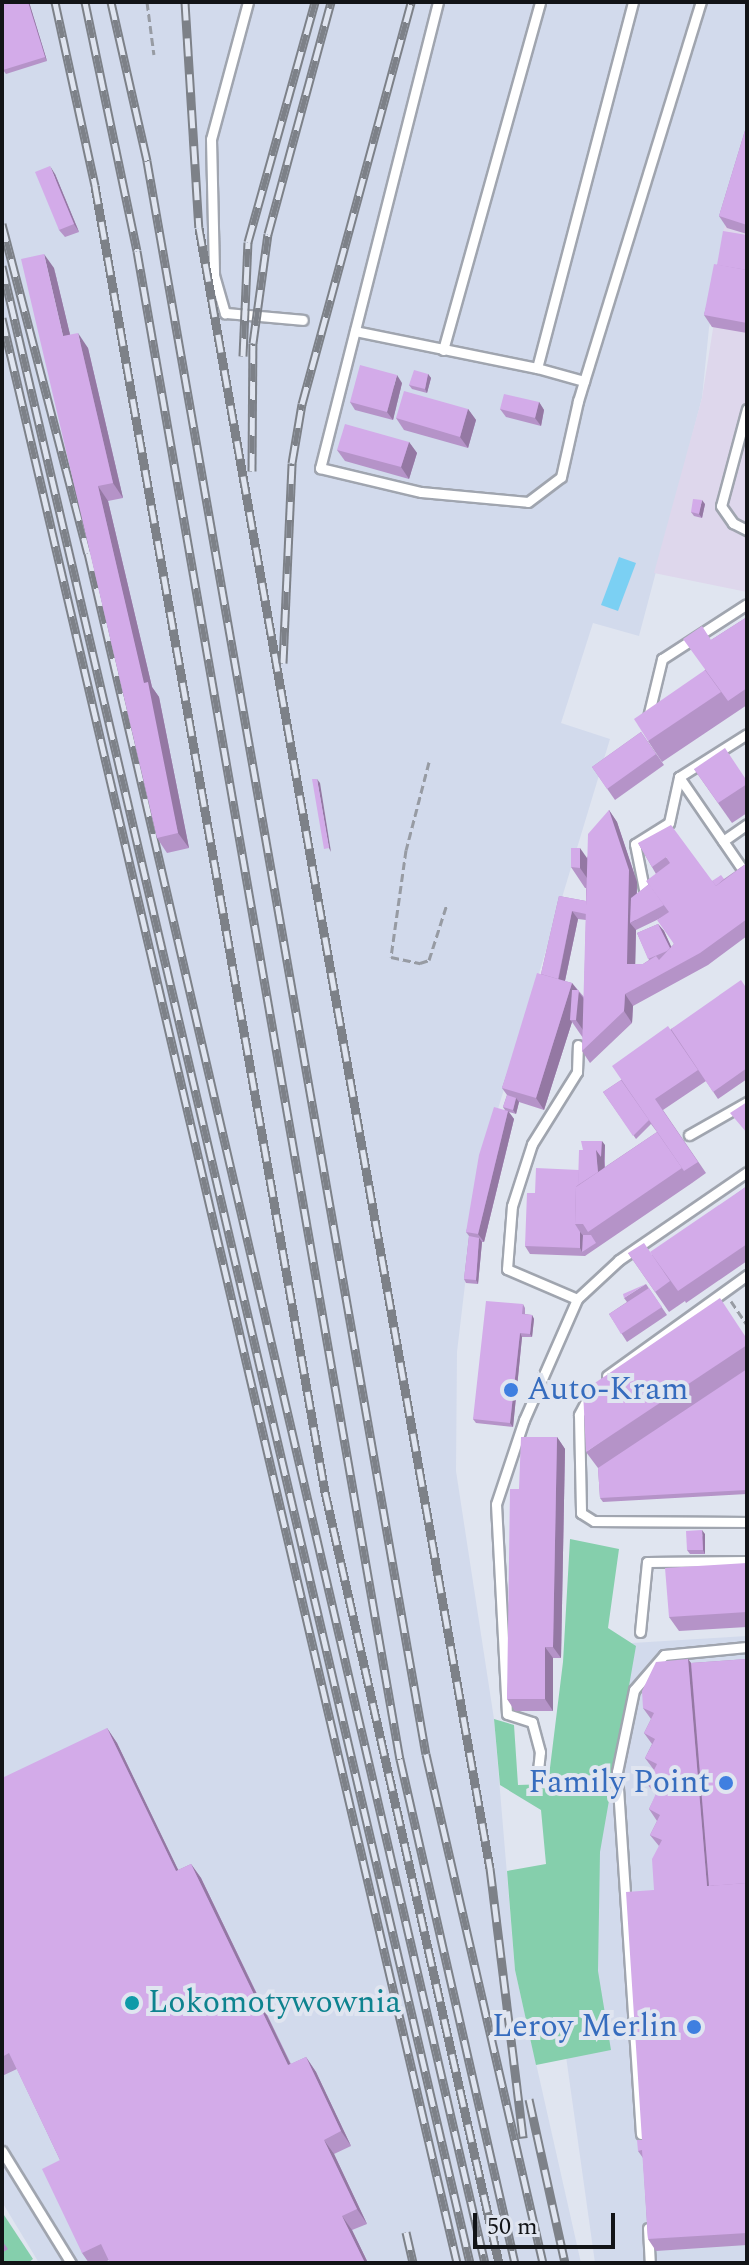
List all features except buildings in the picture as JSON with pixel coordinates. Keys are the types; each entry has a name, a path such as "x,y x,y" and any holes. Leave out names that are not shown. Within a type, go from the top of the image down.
{"lane":[{"path":"248,2 211,139 214,275 225,313 303,320"},
{"path":"438,2 320,468 421,492 528,502 561,477 584,381 701,2"},
{"path":"443,350 540,2"},
{"path":"537,368 633,2"},
{"path":"355,331 537,368 584,381"},
{"path":"747,409 721,506 733,523 747,530"},
{"path":"645,726 662,659 747,604"},
{"path":"645,894 635,844 669,823 679,777 747,734"},
{"path":"679,777 743,870"},
{"path":"723,841 747,824"},
{"path":"577,1299 507,1269 512,1206 532,1144 577,1072 578,1045"},
{"path":"689,1135 747,1102"},
{"path":"537,1780 540,1752 532,1722 507,1714 496,1504 524,1420 577,1299 619,1260 747,1172"},
{"path":"747,1275 620,1365 584,1400 579,1415 577,1503 594,1521 747,1522"},
{"path":"640,1632 647,1562 747,1561"},
{"path":"643,2152 617,1772 631,1703 645,1672 664,1655 747,1647"},
{"path":"2,2151 71,2263"},
{"path":"647,2216 650,2263"}],"path":[{"path":"147,2 154,55"},
{"path":"429,762 406,850 391,957 429,960 447,904"},
{"path":"725,1291 747,1325"}],"shaded area":[{"path":"2,2 747,2 747,151 709,328 702,398 639,636 593,623 561,723 610,739 478,1175 457,1352 456,1471 494,1719 515,1970 581,2263 39,2263 2,2202"},
{"path":"747,151 747,592 654,573 702,398 728,234 723,232"},
{"path":"747,1636 747,2263 595,2263 562,2028 607,1715 632,1643"}],"green space":[{"path":"570,1539 619,1549 608,1628 636,1646 600,1852 598,1971 611,2050 536,2065 515,1970 507,1871 546,1864 541,1810 500,1785 494,1719 514,1725 518,1785 548,1784 563,1662"},
{"path":"2,2212 33,2259 28,2263 2,2263"}],"water":[{"path":"619,557 636,563 618,611 601,605"}],"railway":[{"path":"55,2 95,186 325,1492 499,2263"},
{"path":"85,2 137,251 400,1759 515,2263"},
{"path":"111,2 147,161 426,1754 543,2263"},
{"path":"185,2 199,228 490,1868 523,2138"},
{"path":"243,356 248,242 315,2"},
{"path":"252,471 253,343 268,234 331,2"},
{"path":"283,663 292,463 302,404 411,2"},
{"path":"2,224 88,553 485,2263"},
{"path":"2,266 470,2263"},
{"path":"2,318 457,2263"},
{"path":"529,2099 565,2263"},
{"path":"406,2232 413,2263"}],"place":[{"name":"Auto-Kram","path":"511,1390"},
{"name":"Family Point","path":"726,1783"},
{"name":"Lokomotywownia","path":"132,2003"},
{"name":"Leroy Merlin","path":"694,2027"}]}
